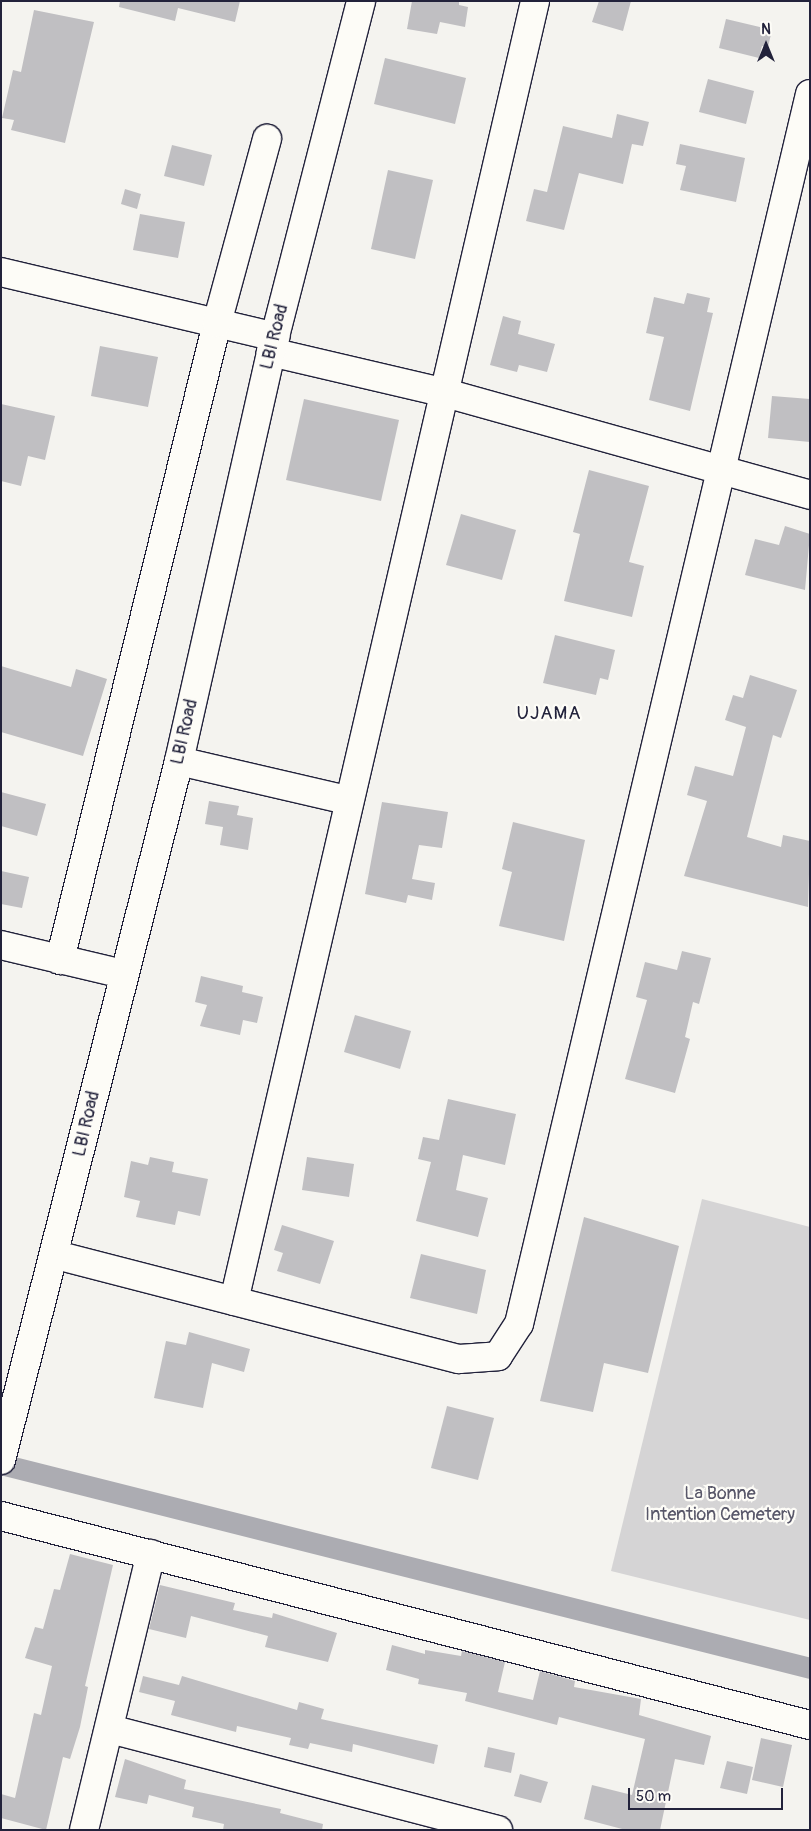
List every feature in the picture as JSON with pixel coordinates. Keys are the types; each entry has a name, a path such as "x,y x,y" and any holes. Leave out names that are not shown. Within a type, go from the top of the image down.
{"street":[{"name":"LBI Road","path":"4,1450 56,1255 123,974 179,761 273,345 361,1"},
{"path":"234,1301 346,800 535,1"},
{"path":"56,1255 458,1358 498,1356 519,1324 719,471 810,94"},
{"path":"60,960 217,323 267,139"},
{"path":"1,272 217,323 273,345 810,495"},
{"path":"179,761 346,800"},
{"path":"1,945 123,974"},
{"path":"1,1516 810,1725"},
{"path":"84,1830 151,1554"},
{"path":"110,1729 498,1830"}],"green space":[{"name":"La Bonne Intention Cemetery","path":"702,1199 810,1227 810,1620 611,1571"}],"building":[{"path":"120,1 240,1 235,22 178,8 175,21 119,7"},
{"path":"412,1 459,1 459,5 468,7 465,27 440,22 437,34 407,29"},
{"path":"599,1 631,1 623,31 592,22"},
{"path":"34,10 94,22 65,143 11,130 14,120 2,118 13,70 21,72"},
{"path":"726,19 772,30 768,47 762,46 759,58 719,48"},
{"path":"385,58 466,78 455,124 374,104"},
{"path":"708,79 754,91 746,124 699,112"},
{"path":"617,114 649,122 643,146 632,144 623,184 579,173 564,230 526,221 534,189 547,192 563,126 612,138"},
{"path":"680,144 745,158 736,202 680,190 686,166 676,164"},
{"path":"172,145 212,155 204,186 164,176"},
{"path":"388,170 433,180 415,259 371,249"},
{"path":"125,189 141,194 137,209 121,204"},
{"path":"140,214 185,222 178,258 133,250"},
{"path":"687,293 710,298 707,312 713,313 690,411 649,400 664,337 646,333 654,297 684,304"},
{"path":"503,316 521,321 518,334 555,344 547,372 519,365 517,372 490,365"},
{"path":"100,346 158,357 148,407 91,396"},
{"path":"772,396 810,399 810,442 768,438"},
{"path":"304,399 399,420 381,501 286,480"},
{"path":"1,404 55,416 45,460 28,456 21,486 1,481"},
{"path":"589,470 649,486 629,562 644,566 632,617 564,601 580,534 573,532"},
{"path":"461,514 516,530 502,580 446,565"},
{"path":"785,526 810,534 805,590 745,575 755,539 779,545"},
{"path":"555,635 615,650 608,680 600,678 596,695 543,683"},
{"path":"1,666 71,687 76,669 107,679 83,756 1,732"},
{"path":"750,675 797,690 781,738 773,735 747,837 781,847 783,835 810,841 808,907 684,876 707,801 687,795 695,766 733,776 746,727 725,720 733,695 743,698"},
{"path":"1,792 46,804 37,836 1,826"},
{"path":"209,801 239,806 237,815 253,818 248,850 220,845 223,827 205,824"},
{"path":"382,802 448,812 442,848 419,845 412,879 435,883 432,900 408,895 406,903 365,894"},
{"path":"513,822 585,840 564,941 499,926 512,872 502,869"},
{"path":"1,871 29,877 22,908 1,904"},
{"path":"682,951 711,958 699,1004 693,1002 685,1037 690,1039 675,1093 625,1079 647,1000 636,997 645,962 677,970"},
{"path":"201,976 243,986 242,992 263,997 257,1023 243,1020 240,1035 200,1026 207,1005 195,1002"},
{"path":"355,1015 411,1031 400,1069 344,1052"},
{"path":"448,1099 516,1114 505,1165 463,1155 456,1190 488,1198 478,1237 416,1221 431,1162 418,1159 423,1137 439,1140"},
{"path":"150,1157 174,1162 172,1172 208,1179 200,1216 178,1211 175,1225 136,1217 140,1201 124,1197 131,1161 148,1165"},
{"path":"307,1157 354,1164 349,1197 302,1190"},
{"path":"584,1217 679,1246 648,1373 604,1363 593,1412 540,1401"},
{"path":"282,1225 334,1241 320,1284 277,1271 283,1253 274,1250"},
{"path":"421,1254 486,1270 477,1314 410,1298"},
{"path":"189,1332 250,1349 244,1372 212,1363 203,1408 154,1398 166,1341 186,1345"},
{"path":"447,1406 494,1418 478,1480 431,1468"},
{"path":"70,1554 113,1565 85,1686 88,1687 80,1727 70,1759 63,1757 46,1830 1,1818 1,1794 15,1798 34,1713 41,1715 52,1666 25,1658 35,1627 43,1629 54,1589 60,1590"},
{"path":"160,1585 235,1603 233,1610 272,1618 273,1613 337,1633 328,1662 265,1647 268,1636 191,1616 186,1638 149,1629"},
{"path":"392,1645 425,1654 425,1650 461,1656 462,1651 505,1662 498,1692 533,1700 540,1671 575,1681 574,1687 641,1699 639,1715 711,1736 704,1765 675,1759 660,1830 626,1830 584,1819 592,1785 632,1795 645,1739 559,1717 557,1725 465,1701 467,1693 418,1684 419,1679 386,1670"},
{"path":"143,1676 179,1685 182,1676 297,1710 299,1702 324,1709 321,1719 438,1745 434,1764 353,1744 352,1752 310,1743 308,1749 289,1745 291,1738 237,1726 236,1732 171,1715 175,1701 139,1692"},
{"path":"761,1738 792,1745 783,1787 752,1780"},
{"path":"488,1747 515,1753 511,1773 484,1767"},
{"path":"125,1759 186,1780 184,1789 281,1809 280,1813 323,1824 322,1830 223,1830 224,1824 192,1817 194,1807 149,1795 147,1804 115,1797"},
{"path":"727,1761 753,1767 747,1794 720,1788"},
{"path":"520,1774 548,1782 541,1803 514,1796"}],"waterway":[{"path":"1,1464 810,1668"}],"district":[{"name":"UJAMA","path":"549,714"}]}
